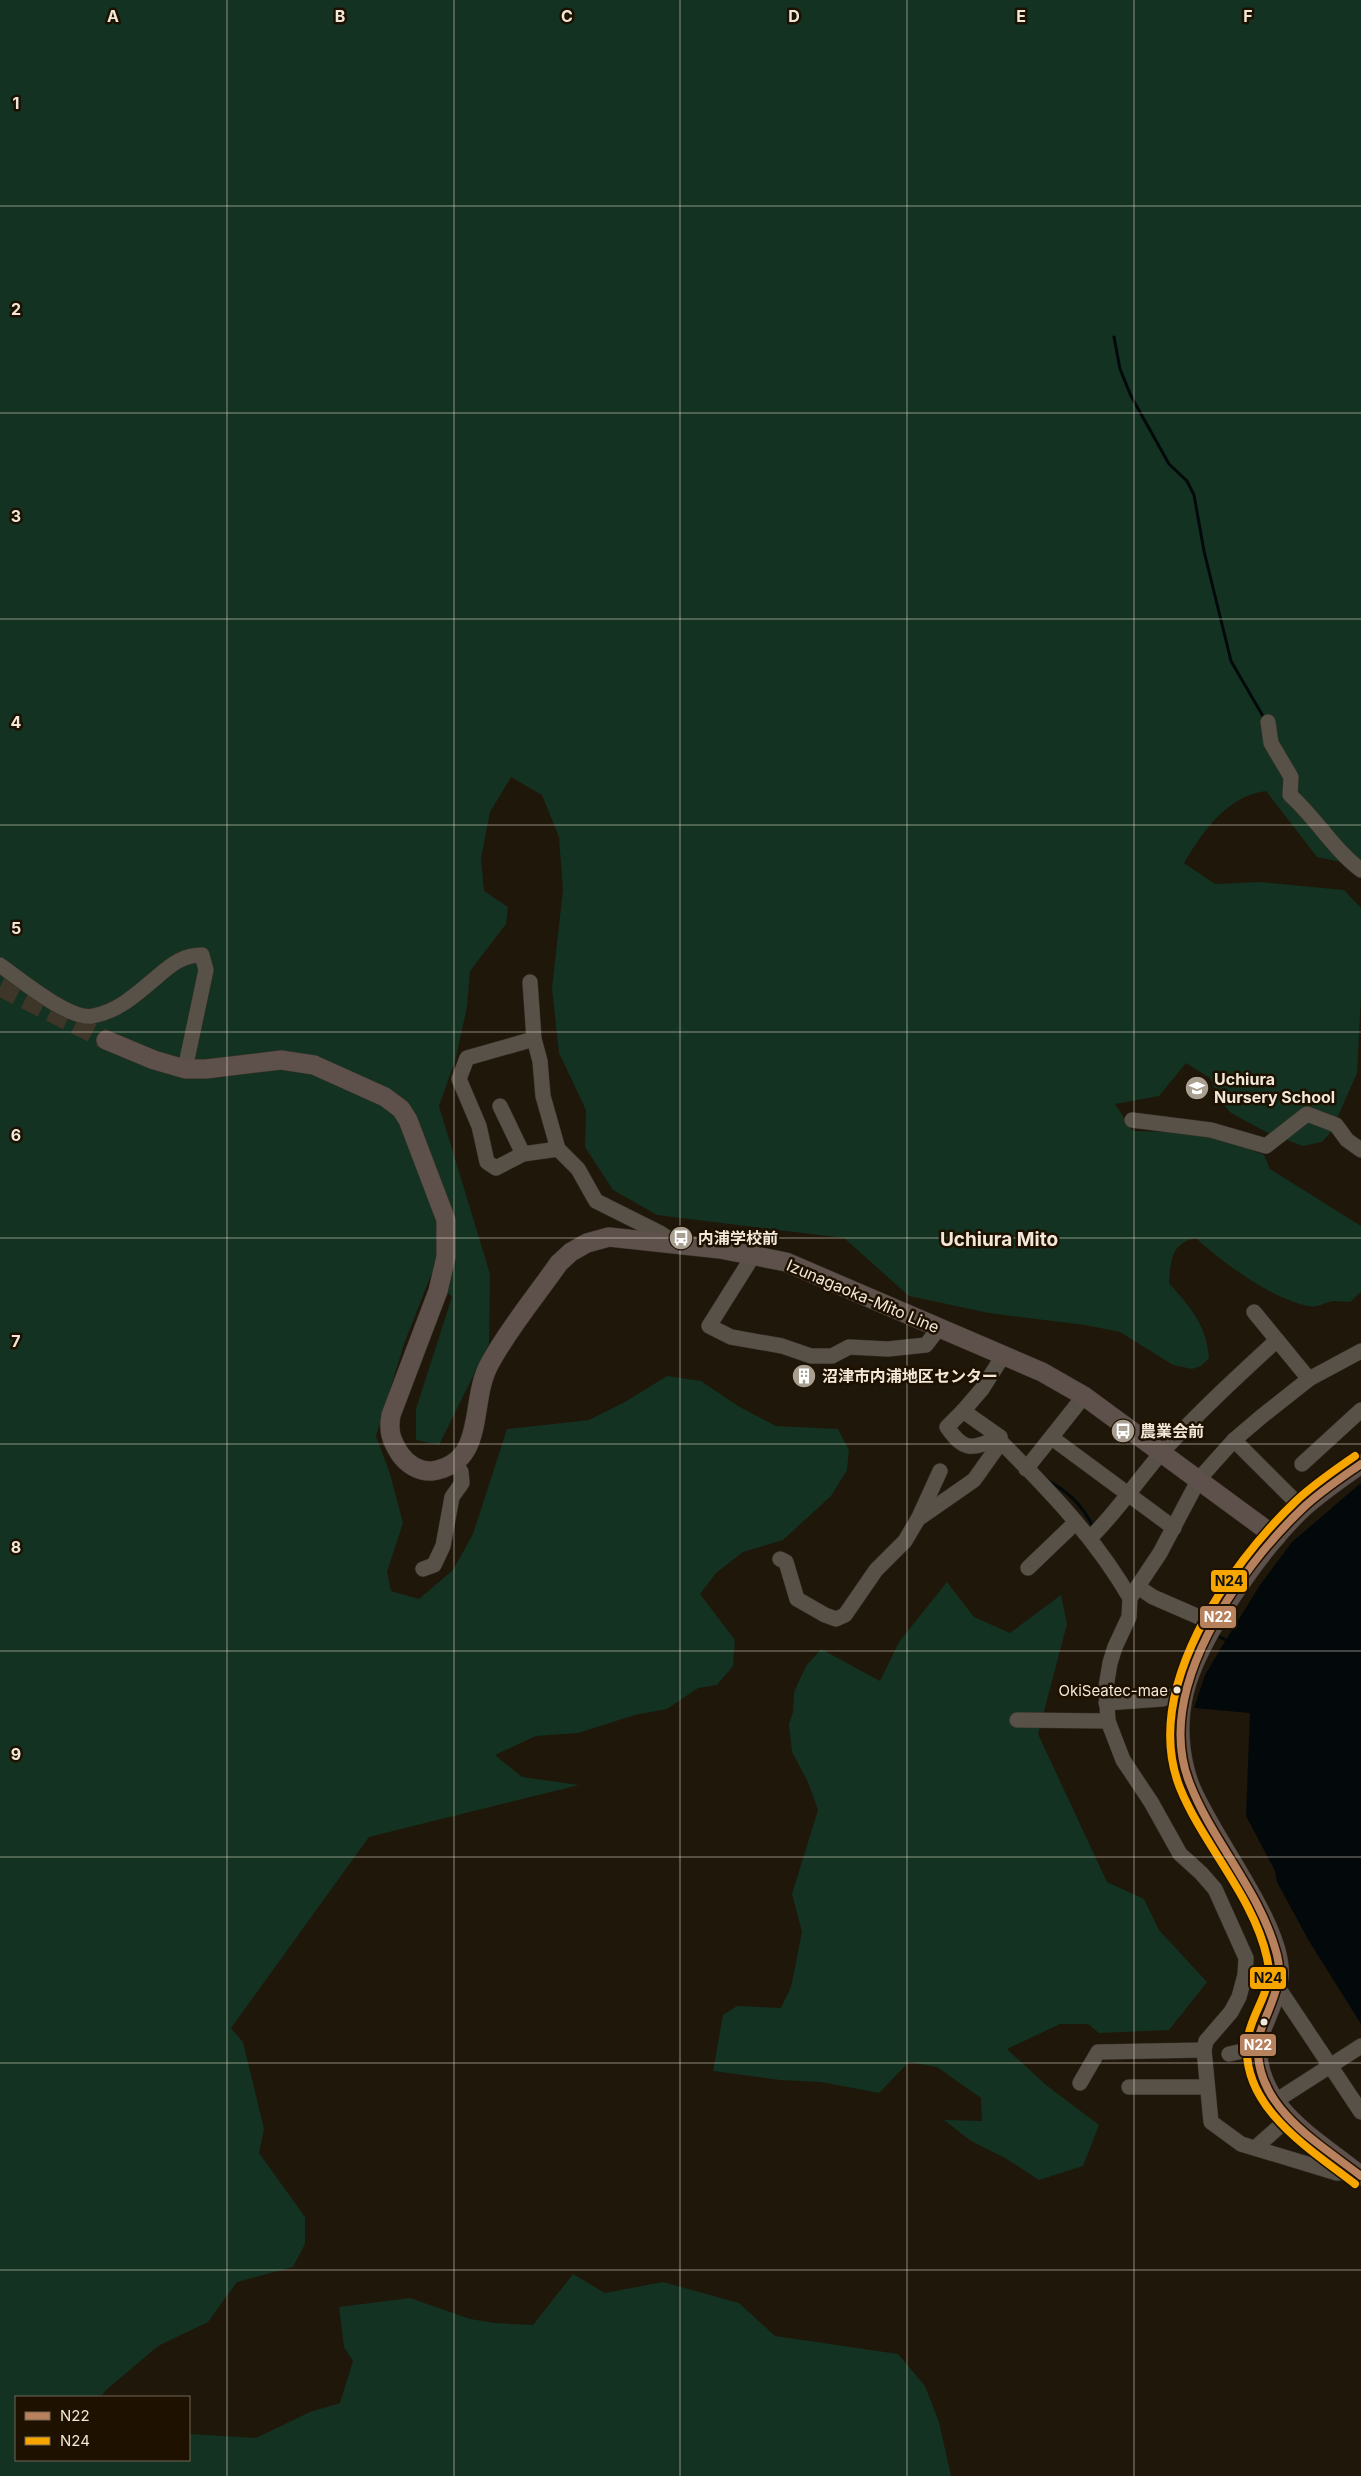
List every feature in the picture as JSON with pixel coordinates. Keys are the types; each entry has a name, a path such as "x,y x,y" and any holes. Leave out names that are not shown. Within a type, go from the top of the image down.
{"main road":[{"path":"106,1040 154,1060 185,1069 206,1069 281,1060 314,1065 385,1098 405,1114 446,1220 446,1256 438,1291 391,1415 388,1431 394,1444 410,1466 428,1471 456,1462"},
{"name":"Izunagaoka-Mito Line","path":"456,1462 466,1453 481,1387 488,1366 560,1263 570,1252 609,1237 675,1243 786,1262 1042,1372 1084,1396 1276,1537"},
{"path":"1358,2174 1289,2118 1274,2102 1261,2074 1257,2048 1258,2038 1277,1986 1279,1967 1277,1952 1270,1935 1189,1783 1182,1754 1180,1726 1184,1692 1211,1631 1246,1575 1302,1508 1361,1464"}],"street":[{"path":"1268,722 1272,743 1291,776 1295,800 1345,858 1361,870"},
{"path":"0,965 62,1008 91,1017 120,1007 174,962 189,955 202,955 206,970 185,1069"},
{"path":"530,982 534,1039 540,1061 543,1096 558,1149 578,1169 596,1201 660,1232 675,1243"},
{"path":"534,1039 467,1058 459,1079 479,1126 487,1162 496,1168 522,1154 558,1149"},
{"path":"500,1106 522,1154"},
{"path":"1132,1120 1211,1130 1266,1146 1307,1114 1336,1125 1347,1140 1361,1150"},
{"path":"753,1256 709,1326 731,1337 782,1346 811,1356 832,1356 849,1347 888,1349 926,1345 939,1328"},
{"path":"1254,1312 1309,1379"},
{"path":"1090,1538 1112,1518 1162,1453 1204,1407 1277,1340"},
{"path":"1358,2174 1337,2174 1241,2144 1210,2122 1204,2050 1206,2041 1231,2012 1239,1997 1245,1975 1246,1958 1215,1889 1180,1854 1151,1802 1123,1760 1108,1721 1106,1687 1114,1647 1129,1617 1134,1593 1174,1528 1199,1479 1234,1440 1309,1379 1361,1351"},
{"path":"1000,1440 972,1448 961,1444 947,1427 982,1390 1003,1356"},
{"path":"1026,1469 1084,1396"},
{"path":"1302,1464 1361,1410"},
{"path":"963,1411 1000,1440 1026,1469 1044,1485 1134,1593 1153,1597 1211,1631"},
{"path":"1052,1438 1128,1497 1174,1528"},
{"path":"918,1519 974,1480 1000,1440"},
{"path":"1234,1440 1302,1508"},
{"path":"423,1569 434,1565 443,1546 452,1497 462,1483 461,1472 456,1462"},
{"path":"780,1559 786,1562 797,1599 824,1615 836,1619 845,1615 876,1570 905,1541 918,1519 940,1471"},
{"path":"1028,1568 1076,1522"},
{"path":"1106,1703 1162,1699 1184,1692"},
{"path":"1017,1720 1108,1721"},
{"path":"1277,1986 1361,2112"},
{"path":"1274,2102 1361,2046"},
{"path":"1228,2054 1257,2048"},
{"path":"1080,2083 1098,2052 1204,2050"},
{"path":"1129,2088 1207,2087"},
{"path":"1255,2148 1289,2118"}],"green space":[{"path":"0,0 1361,0 1361,866 1317,857 1266,791 1252,794 1228,808 1208,827 1184,863 1215,884 1260,882 1344,890 1361,908 1361,996 1357,1073 1331,1132 1322,1142 1303,1146 1268,1133 1231,1113 1221,1102 1210,1078 1186,1063 1159,1096 1115,1104 1133,1131 1209,1133 1264,1155 1270,1169 1361,1226 1361,1292 1350,1302 1334,1301 1319,1306 1308,1306 1294,1302 1249,1279 1219,1258 1196,1238 1187,1241 1181,1244 1174,1254 1170,1268 1169,1283 1191,1309 1205,1335 1209,1358 1201,1366 1192,1369 1173,1365 1120,1332 1085,1325 989,1313 909,1296 844,1238 657,1215 613,1190 585,1147 586,1110 559,1053 552,988 563,890 559,837 542,795 511,777 490,812 481,858 484,891 508,907 506,924 470,971 467,1007 455,1061 439,1106 490,1274 489,1344 439,1445 416,1440 416,1409 452,1297 431,1275 404,1344 376,1436 390,1474 403,1523 387,1572 391,1591 419,1599 453,1570 473,1534 507,1429 589,1420 625,1402 667,1376 701,1381 738,1406 776,1426 838,1429 849,1450 847,1470 831,1496 783,1540 743,1552 716,1573 700,1594 735,1640 733,1666 717,1685 698,1688 667,1709 635,1715 578,1733 536,1736 495,1755 522,1777 579,1785 369,1837 231,2028 243,2042 264,2129 259,2153 305,2217 305,2244 293,2267 237,2282 208,2322 158,2346 105,2391 102,2396 15,2396 15,2461 190,2461 190,2434 256,2438 310,2412 340,2403 353,2361 344,2347 339,2307 410,2298 470,2319 495,2323 533,2325 573,2274 605,2293 663,2282 739,2303 775,2336 898,2354 925,2386 939,2422 951,2476 0,2476"},
{"path":"947,1582 974,1617 1010,1633 1061,1595 1067,1624 1038,1734 1107,1882 1144,1899 1159,1930 1207,1982 1169,2030 1099,2033 1088,2024 1060,2024 1007,2049 1046,2085 1099,2125 1083,2166 1039,2180 1005,2158 971,2141 944,2120 982,2121 981,2098 937,2067 909,2062 879,2093 821,2082 780,2080 713,2071 723,2015 737,2006 781,2008 791,1987 802,1932 792,1894 818,1810 808,1782 792,1752 789,1724 793,1712 794,1692 806,1666 821,1649 880,1681 899,1642"}],"shaded area":[{"path":"1361,1483 1361,2024 1309,1941 1277,1882 1275,1871 1246,1816 1250,1713 1194,1708 1205,1675 1260,1585 1292,1542"}],"waterway":[{"path":"1114,337 1120,369 1131,396 1169,464 1187,481 1194,495 1204,551 1231,661 1264,718"},
{"path":"1047,1480 1074,1500 1094,1528"},
{"path":"1216,1635 1226,1640"}],"tunnel":[{"path":"0,987 106,1040"}],"transit line":[{"name":"N24","path":"1355,1456 1317,1483 1296,1501 1244,1559 1219,1595 1198,1632 1182,1671 1172,1711 1171,1750 1180,1788 1201,1830 1240,1892 1260,1936 1267,1958 1269,1969 1266,1989 1248,2037 1248,2061 1254,2084 1265,2104 1280,2123 1298,2140 1355,2184"},
{"name":"N22","path":"1361,1464 1324,1490 1303,1508 1253,1564 1229,1598 1208,1634 1192,1672 1182,1710 1181,1748 1190,1784 1200,1806 1260,1910 1270,1932 1277,1955 1279,1966 1277,1986 1258,2040 1261,2073 1269,2092 1295,2124 1361,2176"}],"place":[{"name":"Uchiura Nursery School","path":"1197,1088"},
{"name":"内浦学校前","path":"681,1238"},
{"name":"沼津市内浦地区センター","path":"804,1376"},
{"name":"農業会前","path":"1123,1431"},
{"name":"OkiSeatec-mae","path":"1177,1690"}],"district":[{"name":"Uchiura Mito","path":"999,1239"}]}
